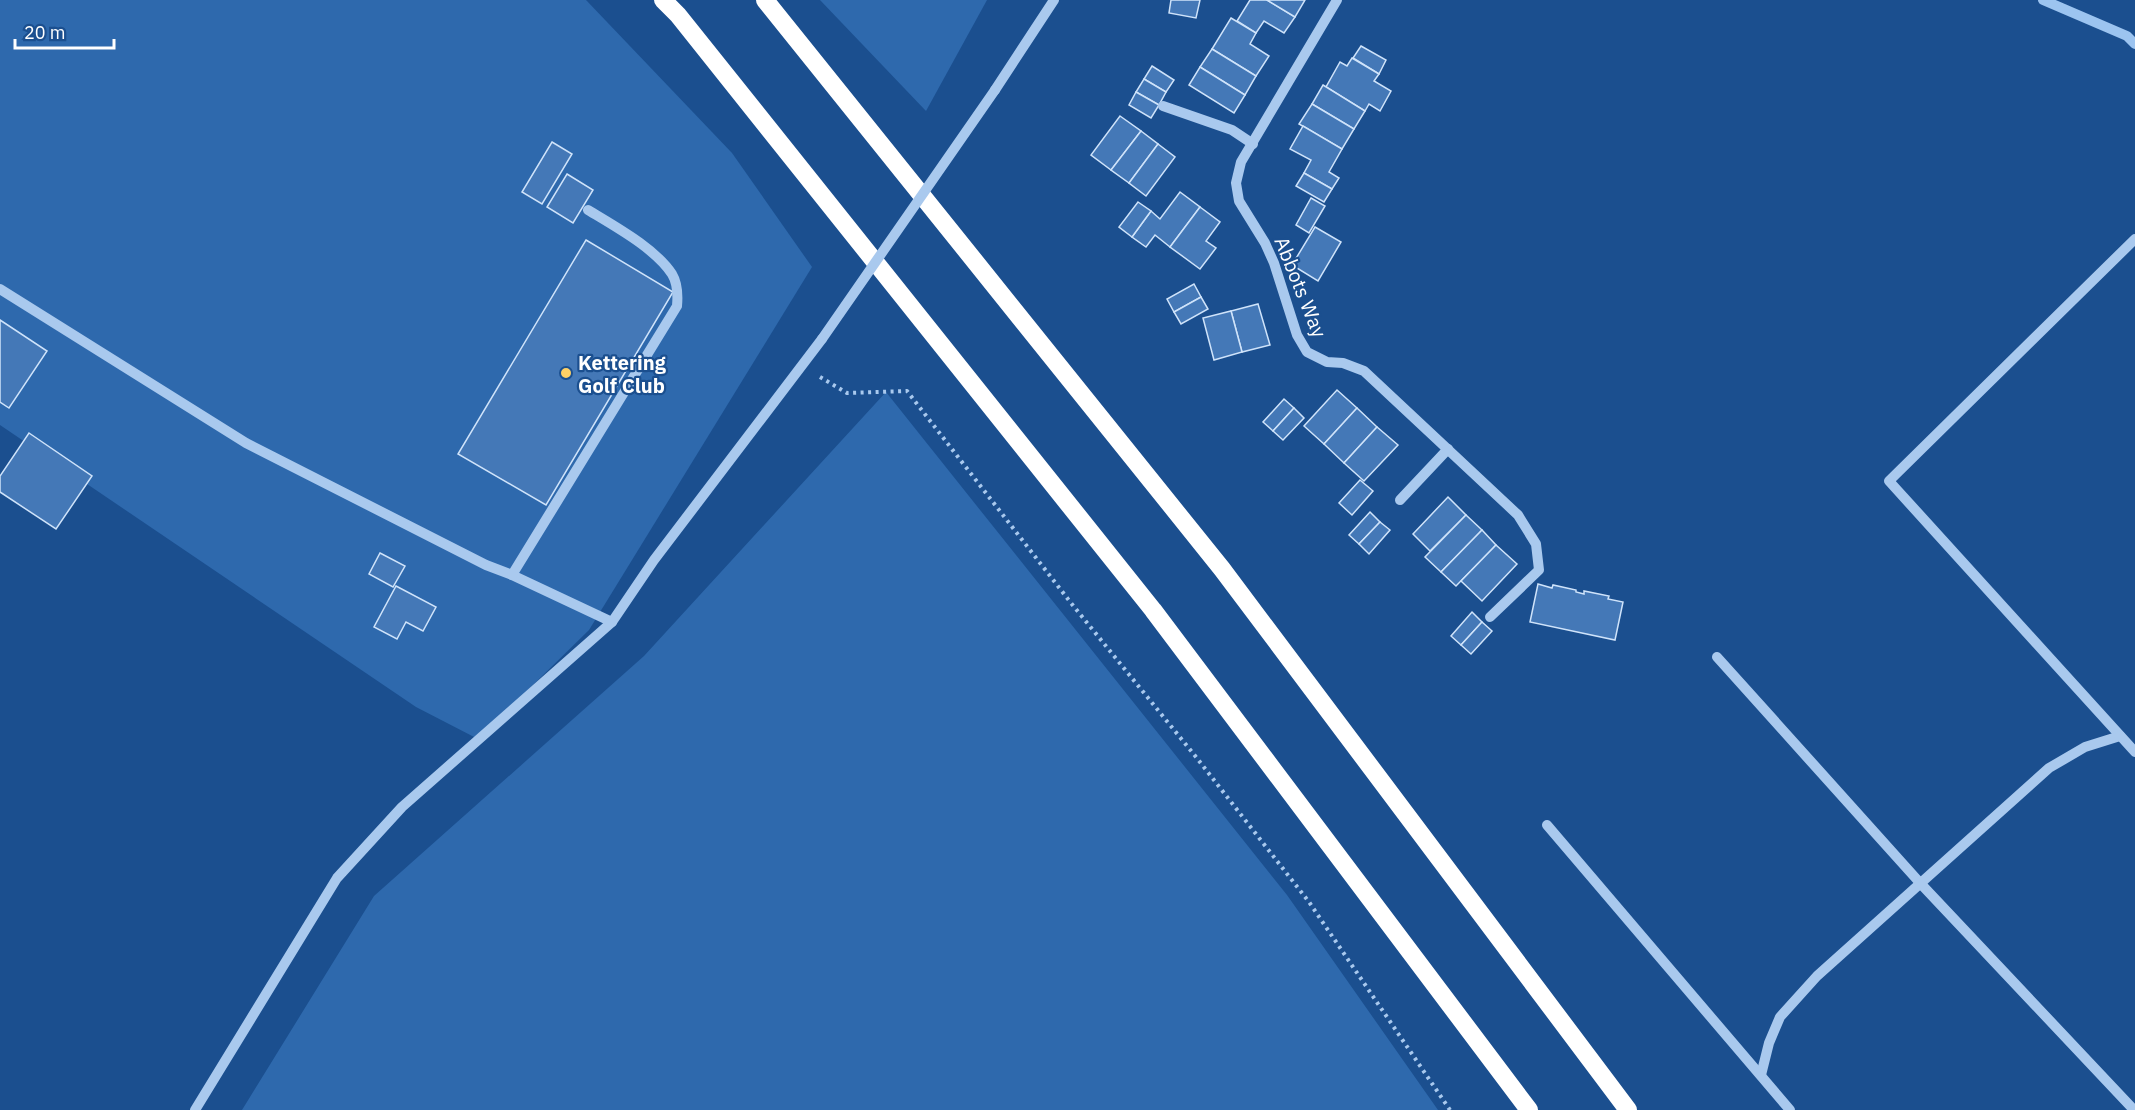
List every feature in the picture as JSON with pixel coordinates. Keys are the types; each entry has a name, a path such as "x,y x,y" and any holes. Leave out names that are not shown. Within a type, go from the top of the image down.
{"highway":[{"path":"663,0 678,15 1153,610 1529,1110"},
{"path":"765,0 1222,569 1628,1110"}],"street":[{"path":"195,1110 337,878 402,807 612,622 654,560 822,339 995,90 1054,0"},
{"name":"Abbots Way","path":"1337,0 1241,162 1236,183 1239,201 1265,243 1297,334 1307,352 1327,362 1342,363 1364,371 1518,515 1536,544 1539,570 1490,617"},
{"path":"1163,106 1232,129 1253,144"},
{"path":"512,575 677,306 678,290 672,274 631,238 588,210"},
{"path":"2135,239 1889,482 2135,752"},
{"path":"0,289 246,443 486,565 612,622"},
{"path":"1400,500 1448,449"},
{"path":"1717,657 1921,884 2134,1110"},
{"path":"1761,1075 1769,1043 1780,1017 1817,976 2049,768 2085,747 2120,736"},
{"path":"1547,825 1790,1110"}],"path":[{"path":"830,383 847,393 907,391 1071,603 1196,757 1309,902 1450,1110"}],"shaded area":[{"name":"Kettering Golf Club","path":"0,0 586,0 732,153 812,267 589,630 478,739 416,707 0,425"},
{"path":"820,0 987,0 926,111"},
{"path":"886,392 1287,895 1438,1110 242,1110 374,896 644,656"}],"building":[{"path":"1171,0 1200,0 1196,18 1169,13"},
{"path":"1250,0 1267,0 1295,17 1284,33 1264,21 1256,33 1237,21"},
{"path":"1267,0 1305,0 1295,17"},
{"path":"1231,18 1256,33 1250,44 1269,56 1256,76 1212,49"},
{"path":"1361,46 1386,60 1379,74 1353,58"},
{"path":"1212,49 1256,76 1245,95 1200,67"},
{"path":"1352,58 1379,74 1374,81 1391,91 1380,111 1369,104 1365,111 1326,87 1340,62 1347,66"},
{"path":"1152,66 1174,80 1166,92 1144,79"},
{"path":"1200,67 1245,95 1234,113 1189,85"},
{"path":"1144,79 1166,92 1159,105 1136,92"},
{"path":"1323,85 1365,111 1354,129 1312,104"},
{"path":"1136,92 1159,105 1151,118 1129,105"},
{"path":"1312,104 1354,129 1342,149 1299,124"},
{"path":"1120,116 1141,131 1111,170 1091,155"},
{"path":"1303,126 1342,149 1329,172 1339,178 1332,189 1304,173 1311,160 1290,149"},
{"path":"1141,131 1158,144 1129,183 1111,170"},
{"path":"552,142 572,154 542,204 522,192"},
{"path":"1158,144 1175,157 1146,196 1129,183"},
{"path":"1304,173 1332,189 1324,202 1296,186"},
{"path":"567,174 593,190 573,223 547,207"},
{"path":"1180,192 1200,207 1170,247 1155,235 1146,247 1132,237 1151,211 1160,219"},
{"path":"1311,198 1325,206 1309,233 1296,225"},
{"path":"1138,202 1151,211 1132,237 1119,227"},
{"path":"1200,207 1220,222 1206,241 1216,248 1200,269 1170,247"},
{"path":"1315,227 1341,242 1318,281 1292,265"},
{"name":"Kettering Golf Club","path":"586,240 673,292 546,505 458,454"},
{"path":"1194,284 1201,297 1174,312 1167,299"},
{"path":"1201,297 1208,309 1181,324 1174,312"},
{"path":"1258,304 1270,345 1242,352 1231,311"},
{"path":"1231,311 1242,352 1214,360 1203,318"},
{"path":"0,320 47,351 9,408 0,402"},
{"path":"1337,390 1357,408 1324,444 1304,426"},
{"path":"1284,399 1294,408 1273,431 1263,422"},
{"path":"1294,408 1304,418 1283,440 1273,431"},
{"path":"1357,408 1377,427 1344,463 1324,444"},
{"path":"1377,427 1398,445 1364,481 1344,463"},
{"path":"29,433 92,476 56,529 0,492 0,476"},
{"path":"1360,480 1373,491 1352,515 1339,503"},
{"path":"1448,497 1466,515 1430,551 1413,534"},
{"path":"1370,512 1380,522 1359,544 1349,535"},
{"path":"1466,515 1482,530 1441,572 1425,557"},
{"path":"1380,522 1390,530 1369,554 1359,544"},
{"path":"1482,530 1496,545 1456,586 1441,572"},
{"path":"1496,545 1517,564 1482,601 1461,581"},
{"path":"380,553 405,566 393,587 369,574"},
{"path":"1538,584 1576,590 1584,594 1584,591 1609,596 1608,599 1623,602 1615,640 1530,622"},
{"path":"396,586 436,607 423,631 406,622 397,639 374,627"},
{"path":"1472,612 1482,622 1461,645 1451,636"},
{"path":"1482,622 1492,631 1471,654 1461,645"}],"waterway":[{"path":"2043,0 2127,36 2135,44"}],"place":[{"name":"Kettering Golf Club","path":"566,373"}]}
